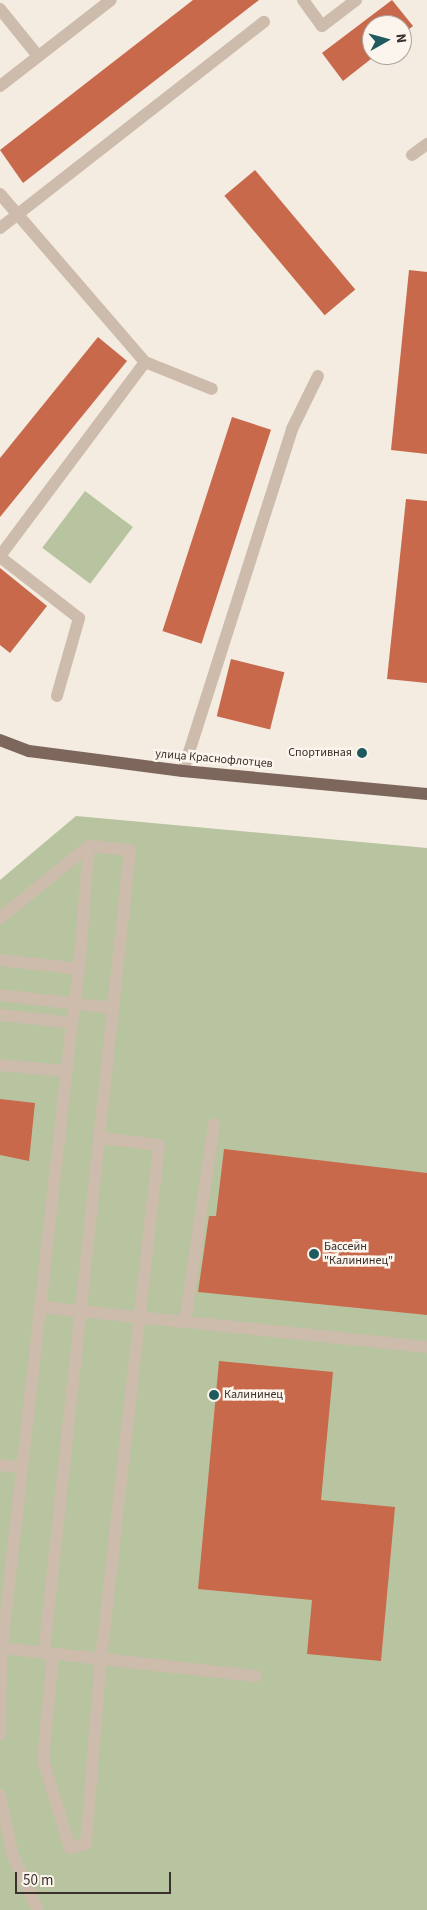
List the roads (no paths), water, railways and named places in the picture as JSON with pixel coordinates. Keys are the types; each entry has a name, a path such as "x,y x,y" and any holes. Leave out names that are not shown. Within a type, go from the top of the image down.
{"main road":[{"name":"улица Краснофлотцев","path":"0,740 29,751 183,771 427,794"}],"street":[{"path":"0,86 111,0"},
{"path":"303,0 322,26 356,0"},
{"path":"0,9 38,56"},
{"path":"0,228 264,22"},
{"path":"412,155 427,144"},
{"path":"0,194 145,362 212,389"},
{"path":"57,696 79,618 0,556 145,362"},
{"path":"183,771 292,429 318,376"},
{"path":"0,1727 2,1648 79,969 89,846"},
{"path":"0,918 89,846 130,850 113,1008 48,1654 44,1760 70,1848 86,1844 101,1659 160,1144 100,1138"},
{"path":"0,960 79,969"},
{"path":"0,995 113,1008"},
{"path":"0,1015 72,1023"},
{"path":"0,1065 66,1071"},
{"path":"185,1321 214,1124"},
{"path":"40,1308 185,1321 427,1347"},
{"path":"0,1465 22,1467"},
{"path":"2,1648 255,1676"},
{"path":"0,1795 13,1856 38,1910"}],"place":[{"name":"Спортивная","path":"362,753"},
{"name":"Бассейн \"Калининец\"","path":"314,1254"},
{"name":"Калининец","path":"214,1395"}]}
